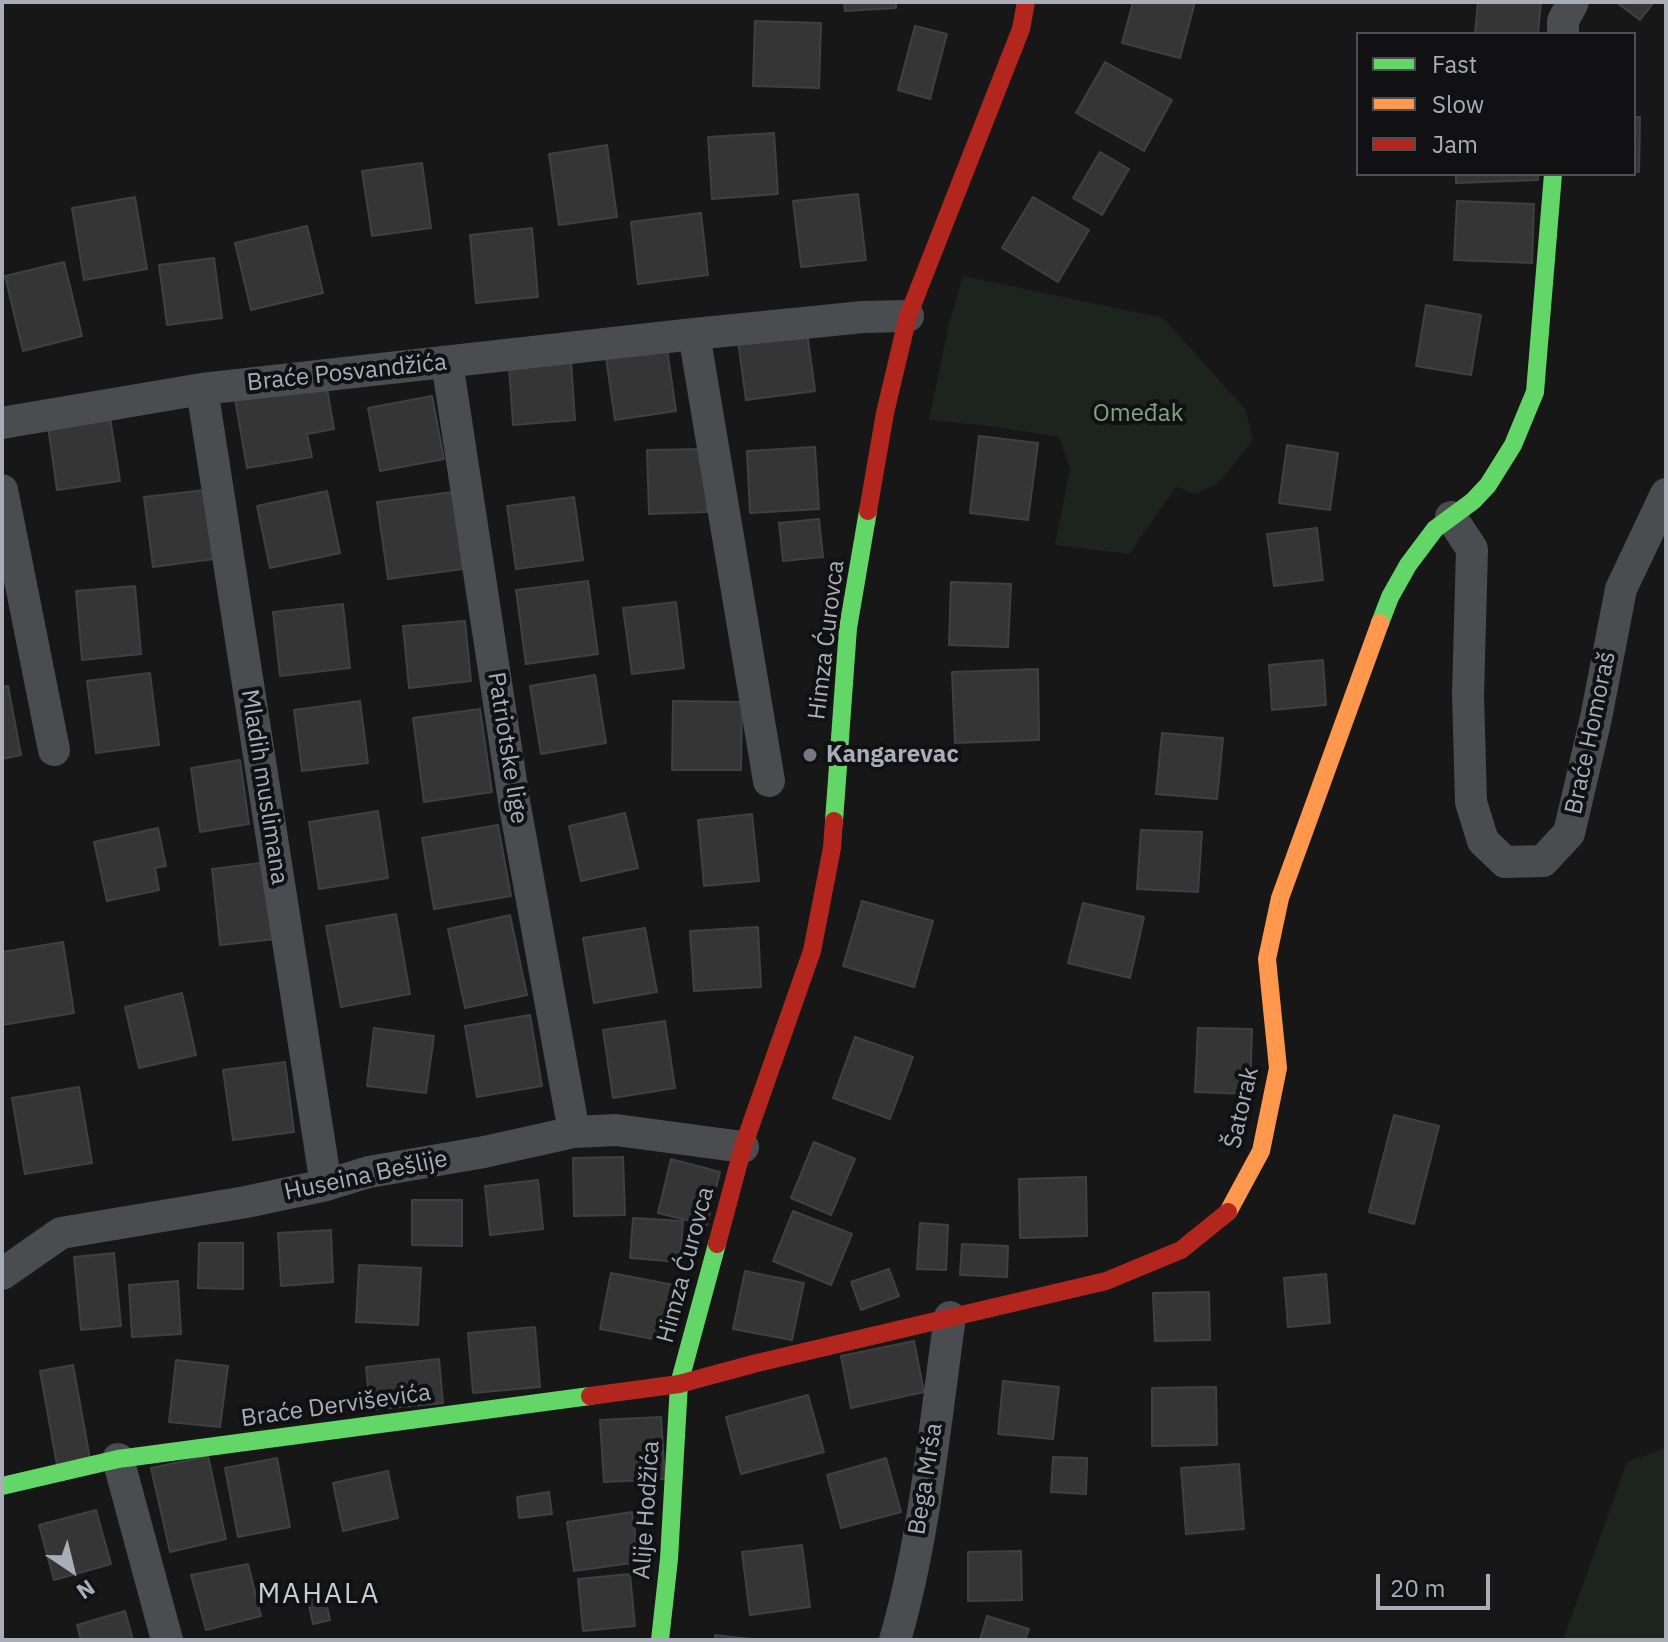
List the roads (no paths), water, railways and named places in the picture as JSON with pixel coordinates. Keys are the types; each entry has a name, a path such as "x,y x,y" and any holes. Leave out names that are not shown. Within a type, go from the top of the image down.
{"street":[{"name":"Himza Ćurovca","path":"679,1384 743,1147 812,951 832,848 848,628 885,413 908,316 1021,29 1026,2"},
{"path":"1563,32 1563,21 1573,2"},
{"name":"Šatorak","path":"679,1384 1106,1281 1181,1250 1230,1210 1261,1151 1278,1068 1267,959 1280,898 1390,597 1408,565 1435,529 1473,501 1488,485 1513,445 1535,392 1553,176"},
{"name":"Braće Posvandžića","path":"2,423 202,389 694,334 863,317 908,316"},
{"path":"694,334 769,781"},
{"name":"Patriotske lige","path":"447,362 514,801 574,1132"},
{"name":"Mladih muslimana","path":"202,389 326,1185"},
{"path":"2,490 54,750"},
{"name":"Braće Homoraš","path":"1451,517 1472,549 1468,694 1471,802 1483,841 1505,862 1543,861 1569,833 1596,718 1621,589 1666,494"},
{"name":"Huseina Bešlije","path":"2,1274 61,1233 246,1202 326,1185 369,1172 574,1132 616,1130 743,1147"},
{"name":"Bega Mrša","path":"895,1640 924,1494 950,1317"},
{"name":"Braće Derviševića","path":"2,1486 118,1459 679,1384"},
{"name":"Alije Hodžića","path":"660,1640 669,1559 679,1384"},
{"path":"118,1459 167,1640"}],"place":[{"name":"Kangarevac","path":"810,755"}],"district":[{"name":"MAHALA","path":"319,1595"}],"park label":[{"name":"Omeđak","path":"1138,414"}]}
